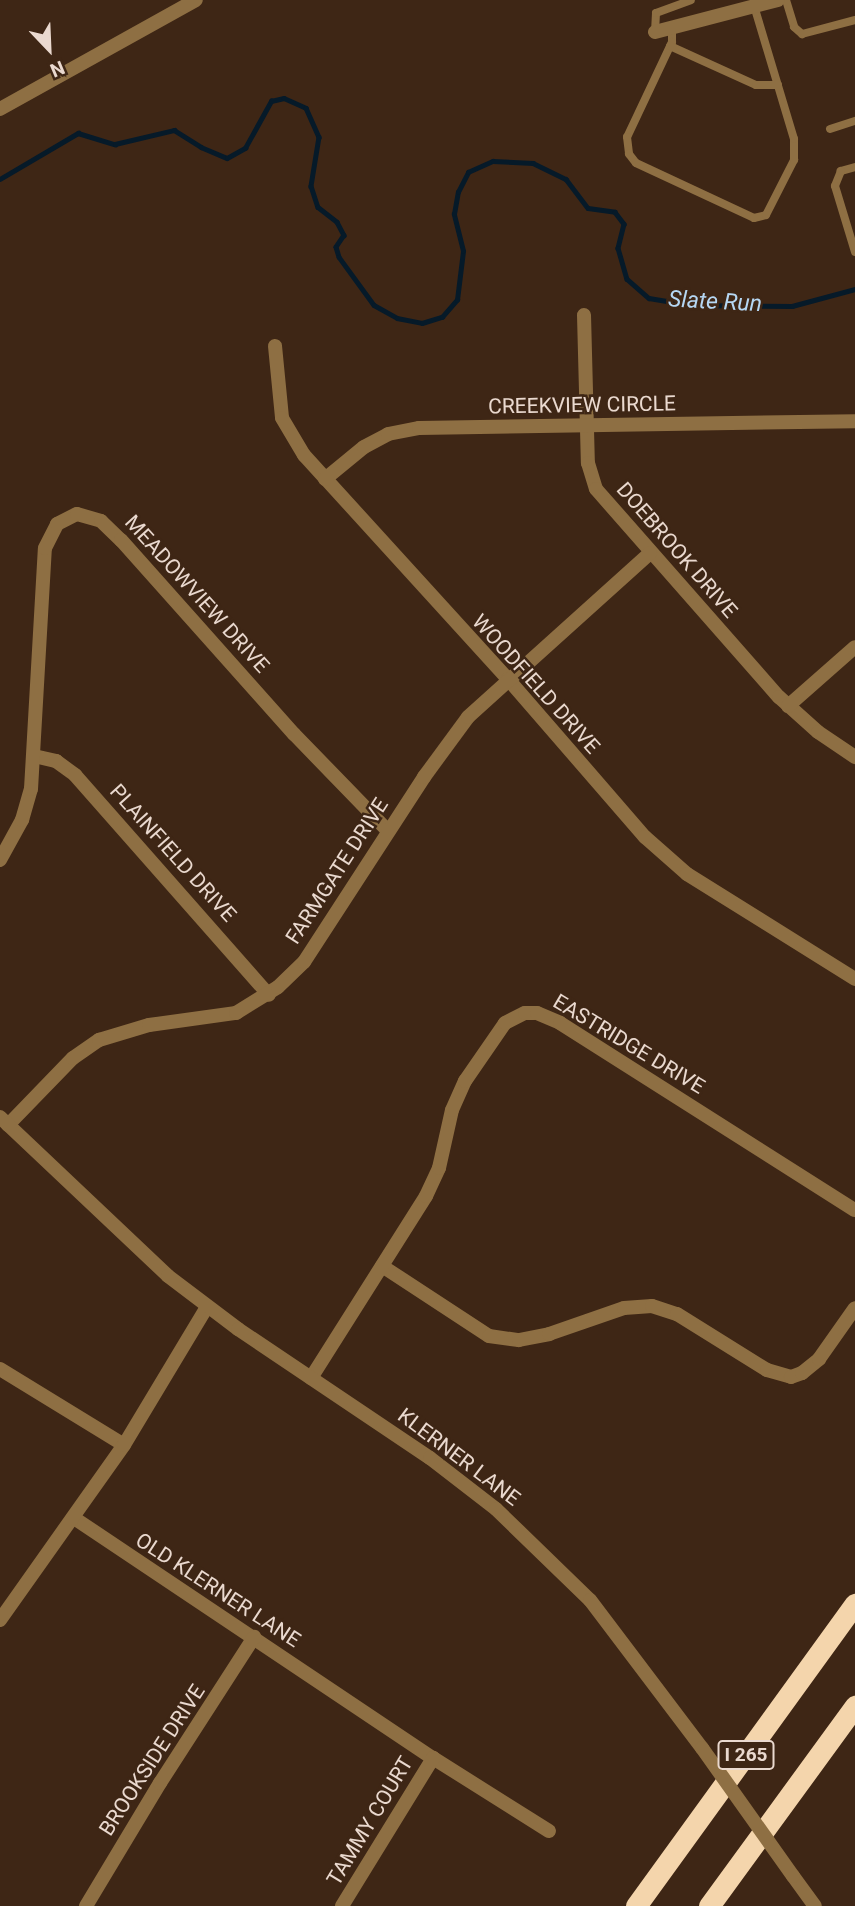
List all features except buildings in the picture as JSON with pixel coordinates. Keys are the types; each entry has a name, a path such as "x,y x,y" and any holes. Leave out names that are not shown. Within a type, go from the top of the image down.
{"highway":[{"name":"I 265","path":"636,1906 855,1604"},
{"name":"I 265","path":"709,1906 855,1706"}],"street":[{"path":"0,109 196,0"},
{"path":"655,32 778,0"},
{"name":"DOEBROOK DRIVE","path":"584,315 588,463 596,489 788,706 818,732 855,757"},
{"name":"WOODFIELD DRIVE","path":"275,346 282,418 304,455 508,679 658,850 687,874 855,979"},
{"name":"CREEKVIEW CIRCLE","path":"325,479 364,447 388,434 419,428 855,421"},
{"name":"MEADOWVIEW DRIVE","path":"0,860 27,805 34,756 45,548 50,535 64,518 77,514 89,515 101,521 121,540 294,734 388,831"},
{"name":"FARMGATE DRIVE","path":"4,1121 73,1058 99,1040 149,1025 236,1013 269,995 304,962 456,731 508,679 650,553"},
{"path":"788,706 855,647"},
{"name":"PLAINFIELD DRIVE","path":"34,756 56,761 75,775 269,995"},
{"name":"EASTRIDGE DRIVE","path":"312,1378 426,1196 439,1168 452,1110 465,1081 505,1023 525,1013 537,1013 560,1023 855,1210"},
{"name":"KLERNER LANE","path":"4,1121 96,1212 207,1307 464,1482 527,1537 590,1600 622,1639 815,1906"},
{"path":"382,1266 489,1336 519,1340 549,1334 624,1308 652,1306 677,1314 767,1370 791,1377 802,1373 819,1359 855,1308"},
{"path":"0,1620 124,1445 207,1307"},
{"path":"0,1369 124,1445"},
{"name":"OLD KLERNER LANE","path":"74,1518 433,1758 549,1831"},
{"name":"BROOKSIDE DRIVE","path":"86,1906 160,1783 254,1637"},
{"name":"TAMMY COURT","path":"342,1906 433,1758"}],"lane":[{"path":"655,32 656,13 691,0"},
{"path":"786,0 794,27 803,34 855,20"},
{"path":"672,28 670,46 627,137 629,154 636,163 754,218 766,215 793,160 794,139 754,6"},
{"path":"670,46 756,86 778,85"},
{"path":"830,129 855,121"},
{"path":"855,167 841,171 835,186 855,252"}],"waterway":[{"name":"Slate Run","path":"0,179 78,133 115,144 174,130 201,147 227,158 245,148 271,101 284,98 306,108 319,137 311,186 318,207 337,222 344,235 336,247 339,257 374,305 397,318 422,323 442,317 457,300 463,251 454,214 458,192 468,172 493,161 533,163 566,179 588,208 615,212 624,224 618,248 627,279 649,298 691,305 792,306 855,289"}]}
